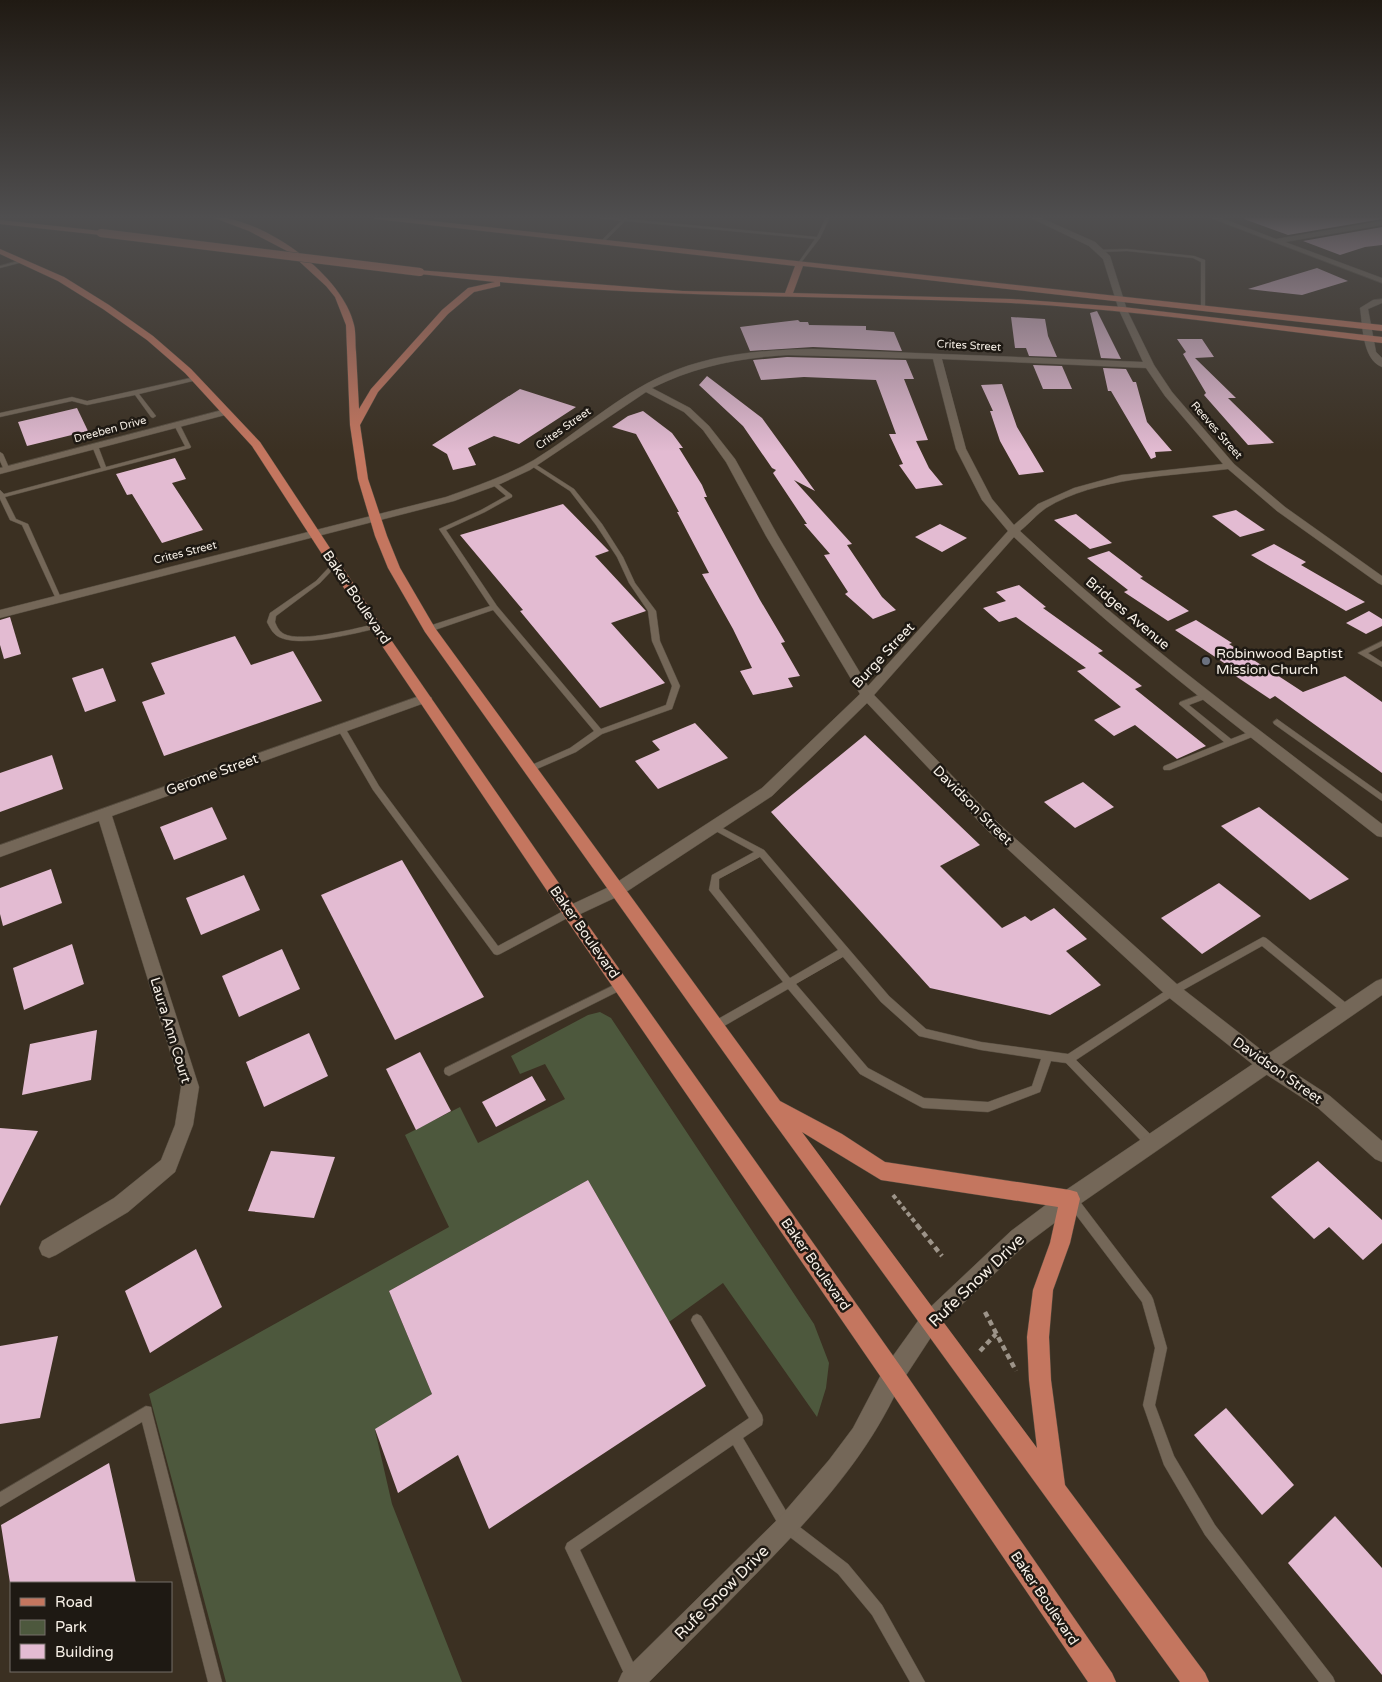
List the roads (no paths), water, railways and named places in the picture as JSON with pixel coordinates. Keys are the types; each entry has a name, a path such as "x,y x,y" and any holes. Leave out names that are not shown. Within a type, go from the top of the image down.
{"main road":[{"name":"Baker Boulevard","path":"88,295 150,338 196,379 256,444 376,626 570,912 893,1375 1103,1682"},
{"path":"339,295 350,325 355,425 363,479 380,536 394,568 429,629 773,1107 1196,1682"},
{"path":"355,425 374,391 432,325 463,295"},
{"path":"807,295 984,300 1123,310 1382,340"},
{"path":"1089,295 1382,328"},
{"path":"773,1107 835,1140 881,1171 1070,1199 1060,1243 1043,1290 1038,1337 1040,1380 1054,1490"}],"street":[{"name":"Reeves Street","path":"1119,295 1123,310 1148,365 1168,394 1230,466 1281,509 1382,581"},
{"path":"1382,301 1364,308 1369,327 1368,339 1372,352 1382,364"},
{"name":"Crites Street","path":"0,614 314,532 450,499 495,484 532,464 656,381 688,369 719,361 764,354 831,352 1148,365"},
{"name":"Bridges Avenue","path":"937,356 961,449 987,500 1014,531 1073,587 1206,696 1382,832"},
{"name":"Davidson Street","path":"645,388 687,410 706,428 731,461 772,536 867,695 992,826 1173,991 1267,1065 1324,1102 1382,1153"},
{"name":"Dreeben Drive","path":"3,470 226,412"},
{"name":"Burge Street","path":"570,912 617,890 767,792 867,695 1014,531 1042,506 1078,490 1121,478 1230,466"},
{"name":"Gerome Street","path":"0,851 425,698"},
{"name":"Laura Ann Court","path":"48,1248 121,1205 168,1166 184,1125 190,1087 104,813"},
{"name":"Rufe Snow Drive","path":"632,1680 787,1526 838,1468 861,1436 893,1375 930,1321 1018,1238 1070,1199 1382,986"}],"lane":[{"path":"1203,295 1203,308"},
{"path":"0,416 72,399 87,403 196,379"},
{"path":"136,393 153,416"},
{"path":"58,598 25,524 13,520 1,494 188,447 177,425"},
{"path":"95,446 104,469"},
{"path":"0,454 3,470"},
{"path":"530,770 573,750 599,732 669,707 676,686 656,641 652,612 632,583 620,557 599,524 572,490 532,464"},
{"path":"495,484 510,496 483,511 442,529 494,607 599,732"},
{"path":"335,564 318,582 273,615 271,622 274,629 281,636 288,638 320,638 376,626"},
{"path":"429,629 494,607"},
{"path":"1382,643 1362,653 1382,665"},
{"path":"1206,696 1183,704 1230,743"},
{"path":"1278,722 1382,798"},
{"path":"341,728 376,788 497,951 570,912"},
{"path":"1168,768 1254,733"},
{"path":"715,826 761,852 885,999 923,1033 981,1046 1069,1059 1152,1144"},
{"path":"761,852 714,877 714,890 789,983 864,1070 923,1103 988,1107 1036,1089 1047,1056"},
{"path":"1069,1059 1173,991 1263,942 1347,1010"},
{"path":"715,1026 845,951"},
{"path":"449,1071 622,985"},
{"path":"1070,1199 1147,1299 1161,1348 1149,1405 1170,1460 1210,1530 1328,1682"},
{"path":"632,1680 572,1548 757,1420 698,1320"},
{"path":"0,1500 146,1412 215,1682"},
{"path":"735,1436 787,1526 843,1569 877,1610 918,1682"}],"place":[{"name":"Robinwood Baptist Mission Church","path":"1206,661"}]}
